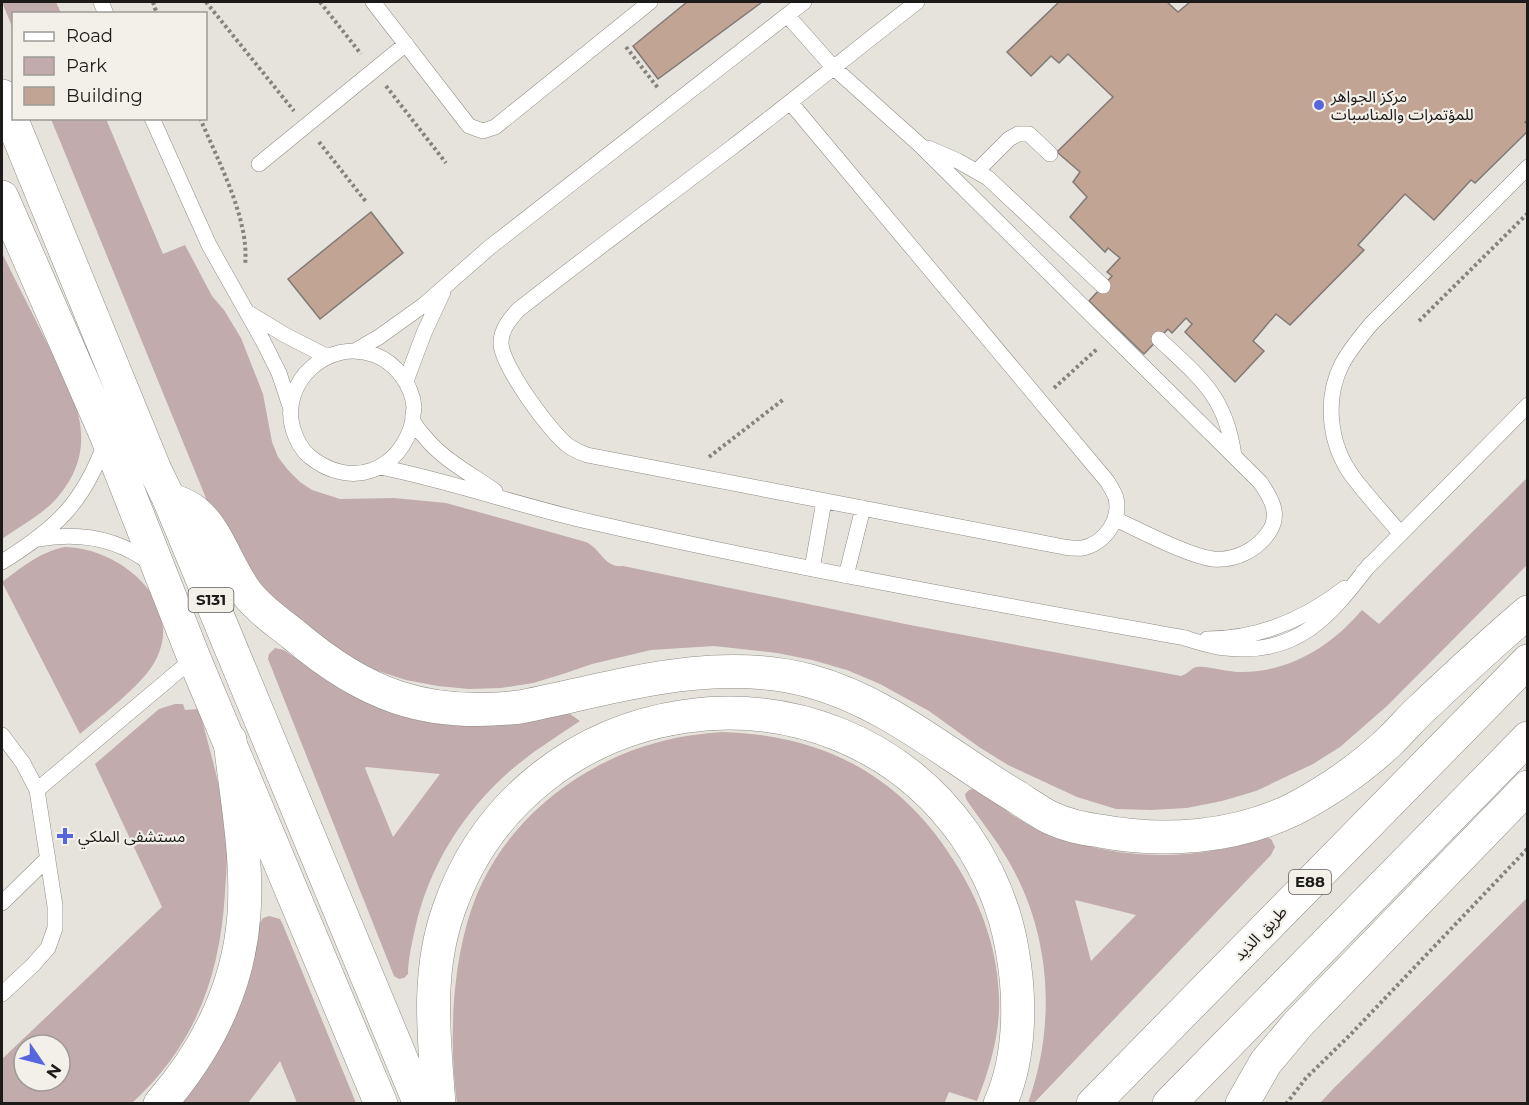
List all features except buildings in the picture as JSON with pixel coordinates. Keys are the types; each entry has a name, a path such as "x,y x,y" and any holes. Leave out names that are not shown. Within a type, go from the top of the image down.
{"main road":[{"name":"S131","path":"2,96 150,459 169,499 420,1104"},
{"name":"S131","path":"2,196 107,437 194,657 381,1104"},
{"path":"169,499 191,508 207,524 251,598 315,654 362,684 386,694 439,708 493,710 520,707 678,674 733,671 777,674 830,687 870,703 1052,819 1122,836 1159,838 1227,831 1261,822 1293,809 1328,789 1389,741 1527,612"},
{"name":"طريق الذيد","path":"1094,1104 1527,661"},
{"path":"439,1104 432,1002 434,970 440,939 460,879 477,850 521,796 573,756 602,740 664,719 729,712 793,719 824,728 882,756 933,796 972,845 1000,903 1015,965 1016,1031 1011,1064 999,1104"},
{"path":"1170,1104 1527,738"},
{"path":"160,1104 195,1059 210,1034 226,995 240,944 244,914 244,882 230,740"},
{"path":"1242,1104 1266,1062 1298,1024 1527,787"}],"lane":[{"path":"373,2 469,126 489,130 495,128 650,2"},
{"path":"355,351 402,321 446,287 490,247 804,2"},
{"path":"790,102 1107,481 1116,499 1115,519 1108,534 1095,544 1080,549 586,455 570,447 556,433 506,363 501,343 506,324 518,310 917,2"},
{"path":"787,15 833,67 920,145 1260,482 1270,496 1275,510 1271,528 1262,543 1246,553 1214,559 1194,554 1115,519"},
{"path":"259,164 406,44"},
{"path":"153,120 209,245 279,373 290,406 291,422 296,438 305,453 321,466 339,473 360,474 380,467 392,459 410,435 414,407 406,381 392,365 375,354 355,351 326,356 309,368 296,385 290,406"},
{"path":"977,171 1009,139 1018,134 1029,134 1050,154"},
{"path":"920,145 958,161 998,186 1103,286"},
{"path":"1400,533 1352,476 1340,456 1333,434 1331,410 1334,387 1341,365 1372,323 1527,167"},
{"path":"406,381 424,333 446,287"},
{"path":"241,304 285,335 326,356"},
{"path":"1159,339 1204,381 1216,398 1225,416 1234,456"},
{"path":"380,467 415,474 589,522 846,576 1185,638 1236,637 1286,623 1310,612 1352,583 1527,405"},
{"path":"413,420 434,447 505,498"},
{"path":"2,562 54,526 81,494 92,476 107,437"},
{"path":"812,569 824,501"},
{"path":"846,576 863,508"},
{"path":"38,539 75,535 93,537 128,549 159,570"},
{"path":"37,790 194,657"},
{"path":"2,735 23,763 37,790 55,906 55,928 48,948 2,994"},
{"path":"2,903 48,858"}],"path":[{"path":"206,2 367,202"},
{"path":"622,41 672,105"},
{"path":"201,120 242,220 245,259 241,304"},
{"path":"1419,321 1527,213"},
{"path":"1041,401 1111,336"},
{"path":"705,460 784,399"},
{"path":"1286,1104 1306,1078 1351,1034 1527,848"}],"green space":[{"path":"2,2 56,2 61,12 12,12 12,27"},
{"path":"51,120 106,120 163,254 185,245 212,296 224,310 241,338 263,394 272,442 278,457 300,482 312,490 340,499 394,498 446,503 586,542 607,561 617,566 910,625 1181,676 1197,667 1243,672 1278,667 1324,645 1362,610 1379,624 1527,478 1527,565 1387,706 1340,747 1313,764 1256,791 1222,801 1187,808 1116,809 1077,797 1008,765 929,711 880,684 847,670 777,653 714,646 651,650 592,664 533,683 501,688 469,689 438,686 406,680 375,670 346,656 294,618 256,581 210,508"},
{"path":"2,253 65,379 79,418 81,438 79,458 71,478 57,498 38,515 2,539"},
{"path":"65,547 86,550 107,557 127,569 143,583 156,601 162,620 162,641 148,672 120,700 80,734 2,582 39,556"},
{"path":"275,648 284,650 316,673 563,709 580,721 539,748 498,782 481,800 452,839 440,860 421,905 409,957 408,974 404,978 399,979 394,976 268,659 269,654","holes":["365,768 440,774 393,837"]},
{"path":"183,704 185,710 199,709 216,772 227,838 222,924 210,981 188,1033 154,1081 132,1103 2,1104 2,1059 12,1050 12,1093 72,1093 72,1033 29,1033 162,907 95,764 159,709"},
{"path":"722,732 760,735 796,742 829,753 860,768 888,786 938,837 968,884 988,931 996,964 999,999 998,1025 990,1063 977,1101 949,1092 944,1104 457,1104 453,1021 459,963 472,908 482,883 496,858 533,813 579,777 605,762 667,740"},
{"path":"973,789 1028,824 1056,836 1115,851 1145,855 1175,855 1236,846 1265,837 1271,839 1275,847 1271,855 1034,1103 1028,1103 1043,1045 1045,1016 1042,956 1036,927 1027,899 1014,871 966,799 965,794","holes":["1075,900 1136,915 1091,961"]},
{"path":"1527,898 1527,1103 1320,1103 1334,1088"},
{"path":"269,916 280,919 283,925 356,1103 297,1103 280,1061 248,1103 180,1104 252,966 260,923 263,918"}],"place":[{"name":"مركز الجواهر للمؤتمرات والمناسبات","path":"1319,105"},
{"name":"مستشفى الملكي","path":"65,836"}]}
